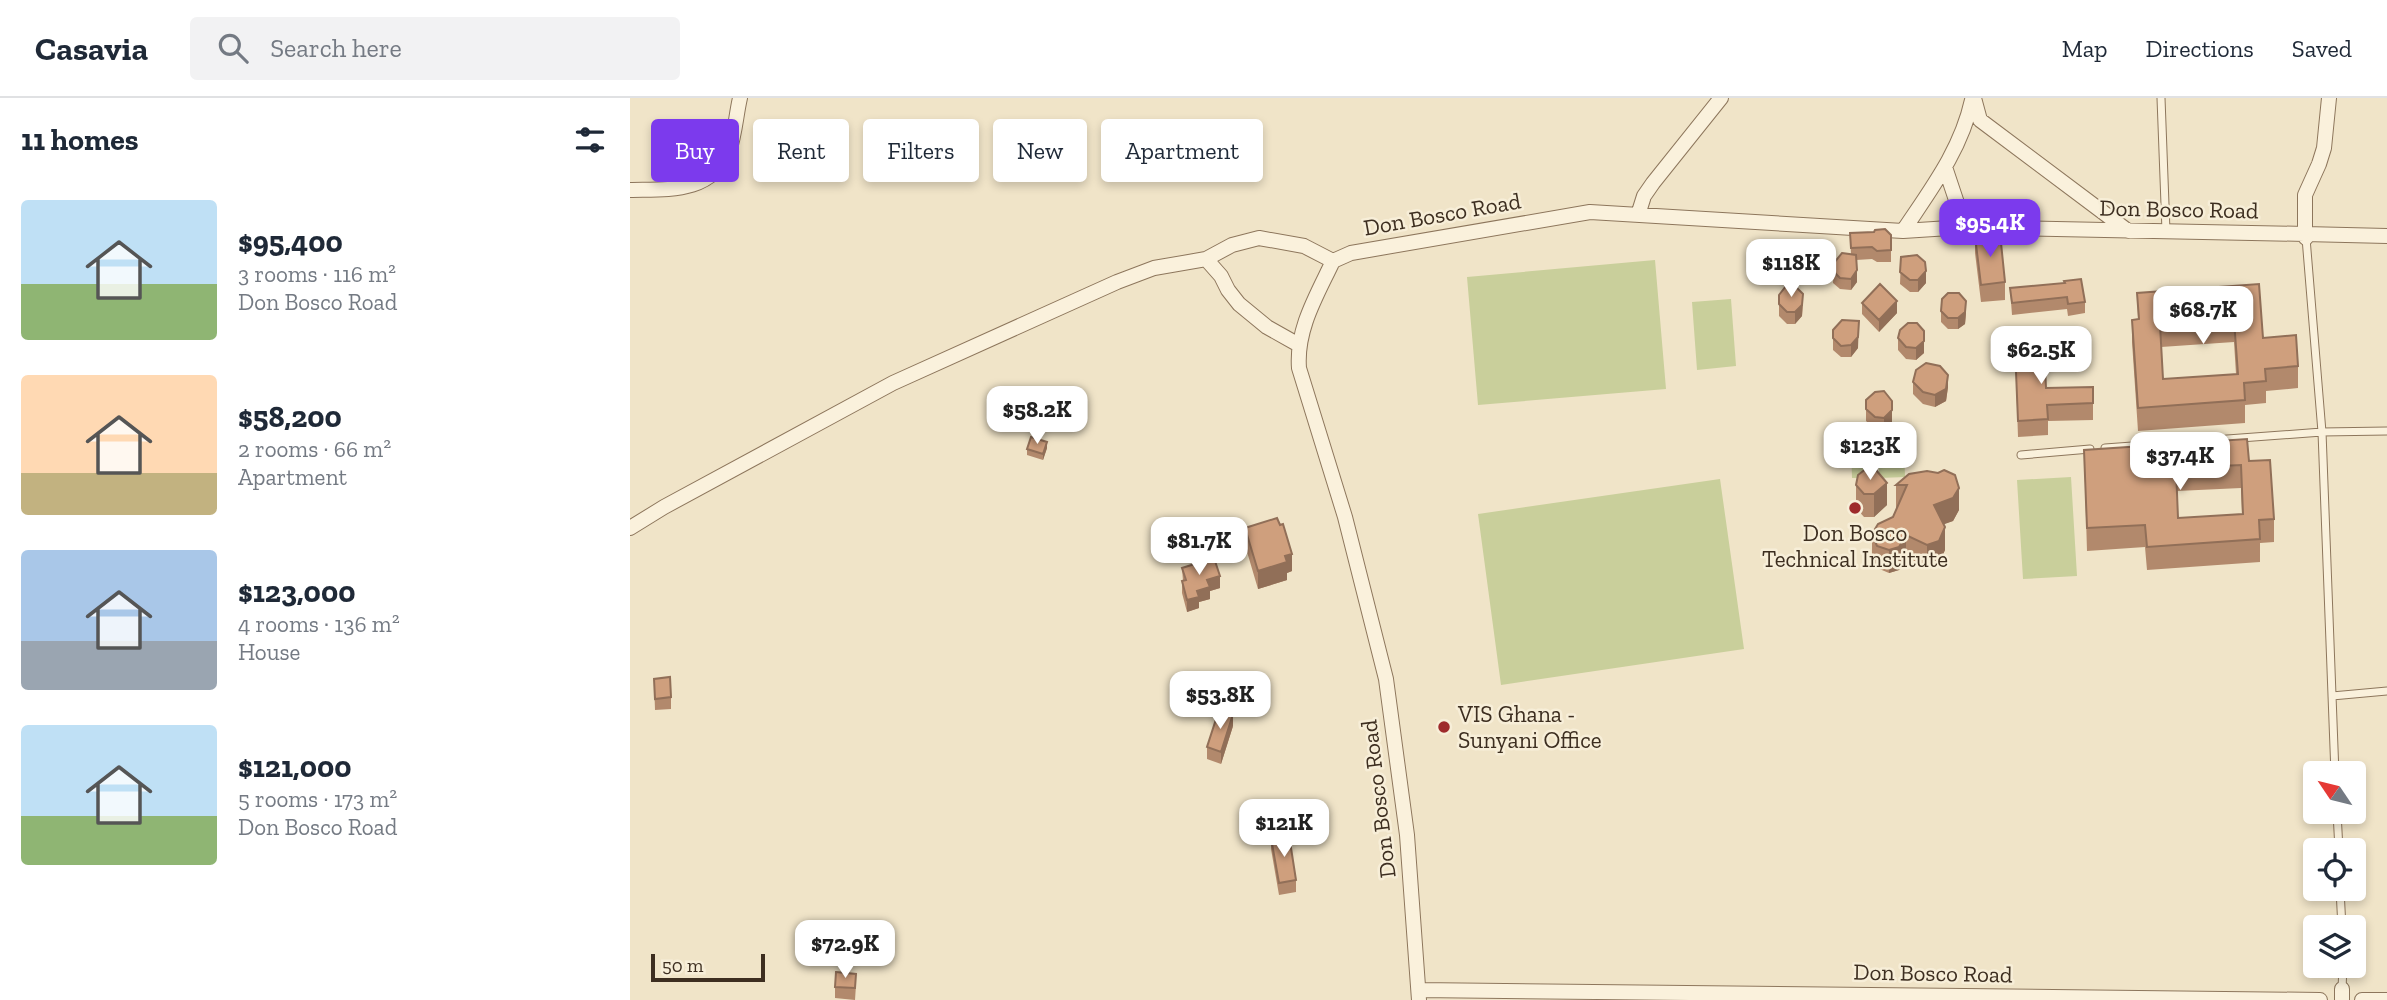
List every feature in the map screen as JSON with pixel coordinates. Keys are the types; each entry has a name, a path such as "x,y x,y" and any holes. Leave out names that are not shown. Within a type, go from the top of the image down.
{"street":[{"path":"630,190 685,188 699,183 715,170 728,152 740,98"},
{"path":"1638,215 1644,196 1653,183 1721,98"},
{"path":"1903,230 1945,167 1968,117 1973,98"},
{"path":"1973,98 1980,120 2128,231"},
{"path":"2305,236 2305,195 2323,148 2329,98"},
{"path":"1945,167 1965,227"},
{"name":"Don Bosco Road","path":"2320,1000 1419,995 1407,835 1386,679 1345,517 1299,368 1299,345 1304,325 1333,261 1351,253 1590,212 1903,230 1965,227 2387,236"},
{"path":"630,528 712,481 925,368 1117,282 1154,268 1206,259 1232,245 1259,238 1304,246 1333,261"},
{"path":"1206,259 1222,276 1228,290 1239,304 1267,327 1299,345"},
{"path":"2362,1000 2387,1000"}],"lane":[{"path":"2161,98 2166,232"},
{"path":"2305,236 2322,432 2335,761"},
{"path":"2021,455 2322,432 2387,431"},
{"path":"2332,696 2387,691"}],"green space":[{"path":"1655,260 1666,389 1478,405 1467,277"},
{"path":"1731,299 1736,366 1697,370 1692,302"},
{"path":"1904,442 1905,477 1879,478 1879,443"},
{"path":"1851,443 1877,443 1877,478 1852,478"},
{"path":"2071,477 2077,576 2023,579 2017,480"},
{"path":"1720,479 1744,649 1501,685 1478,514"}],"building":[{"path":"1885,229 1891,235 1891,250 1851,248 1850,233"},
{"path":"2000,233 2005,282 1981,285 1975,236"},
{"path":"1842,253 1856,255 1857,270 1851,279 1840,278 1833,271 1834,263"},
{"path":"1917,255 1925,262 1926,271 1918,280 1910,280 1900,272 1901,257"},
{"path":"2081,279 2085,302 2068,304 2067,297 2012,303 2010,288"},
{"path":"1880,284 1897,301 1879,320 1862,303"},
{"path":"2259,284 2263,338 2296,335 2298,366 2265,369 2266,381 2244,383 2245,400 2138,408 2132,320 2139,319 2137,293","holes":["2234,320 2238,374 2163,379 2160,325"]},
{"path":"1786,286 1795,286 1803,294 1802,305 1795,312 1787,312 1779,304 1779,295"},
{"path":"1948,293 1959,293 1966,301 1965,312 1958,318 1948,318 1941,311 1942,299"},
{"path":"1842,320 1859,321 1858,337 1851,345 1841,346 1833,338 1833,330"},
{"path":"1908,323 1917,323 1924,331 1924,341 1916,348 1906,347 1898,338 1900,330"},
{"path":"2085,332 2088,358 2059,361 2059,349 2075,348 2073,334"},
{"path":"2044,345 2046,388 2093,387 2093,403 2047,405 2048,419 2018,421 2015,347"},
{"path":"1926,363 1940,366 1948,375 1946,389 1935,395 1923,392 1913,382 1916,370"},
{"path":"1884,391 1892,401 1892,410 1884,418 1875,417 1866,409 1866,400 1875,392"},
{"path":"1031,437 1047,442 1043,454 1027,449"},
{"path":"2247,439 2249,461 2270,460 2274,519 2259,520 2260,539 2147,547 2145,525 2087,528 2084,450","holes":["2241,465 2243,514 2178,518 2176,468"]},
{"path":"1867,468 1876,470 1887,483 1874,494 1864,494 1856,485 1858,475"},
{"path":"1944,470 1955,475 1959,488 1953,498 1934,505 1945,527 1939,541 1927,545 1906,535 1899,547 1889,550 1877,546 1872,534 1878,524 1893,517 1907,485 1896,485 1909,474 1927,471 1938,473"},
{"path":"1277,518 1280,525 1283,524 1292,554 1285,556 1287,562 1258,571 1245,528"},
{"path":"1214,558 1220,576 1207,580 1210,587 1197,591 1199,597 1187,600 1182,568"},
{"path":"670,677 671,697 655,699 654,679"},
{"path":"1219,710 1233,714 1221,752 1207,747"},
{"path":"1289,835 1296,880 1279,883 1271,838"},
{"path":"836,972 856,974 855,988 835,987"}],"place":[{"name":"Don Bosco Technical Institute","path":"1855,508"},
{"name":"VIS Ghana - Sunyani Office","path":"1444,727"}]}
